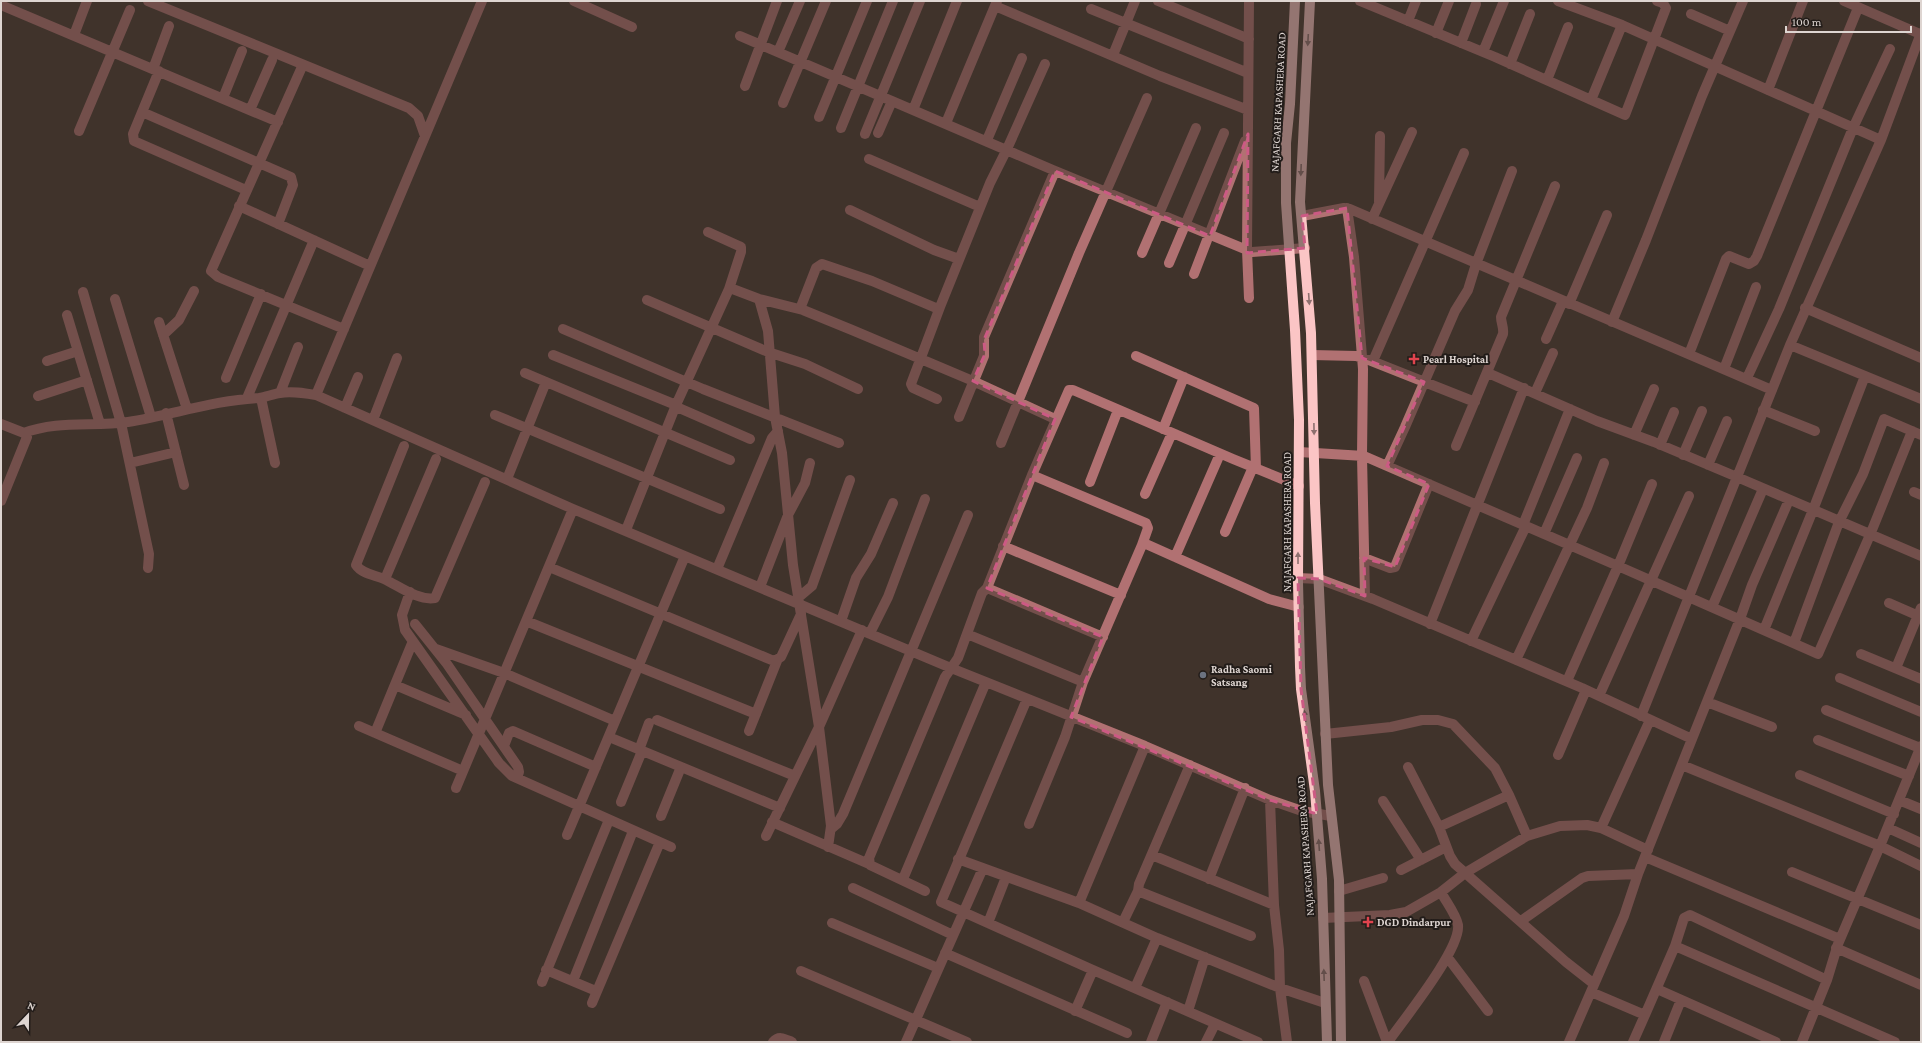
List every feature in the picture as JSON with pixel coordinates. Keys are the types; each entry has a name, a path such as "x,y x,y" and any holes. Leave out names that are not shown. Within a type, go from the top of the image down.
{"main road":[{"name":"NAJAFGARH KAPASHERA ROAD","path":"1295,1 1290,104 1286,143 1286,203 1295,330 1299,452 1298,578 1301,689 1317,814 1323,918 1326,1042"},
{"path":"1310,1 1300,202 1305,248 1312,355 1315,452 1314,503 1326,734 1331,816 1339,891 1341,1042"},
{"path":"1286,203 1300,202"}],"street":[{"path":"74,35 87,1"},
{"path":"148,1 409,108 418,116 425,136"},
{"path":"316,395 482,1"},
{"path":"574,1 632,27"},
{"path":"745,86 777,1"},
{"path":"778,52 800,1"},
{"path":"783,103 826,1"},
{"path":"819,117 867,1"},
{"path":"841,128 893,1"},
{"path":"865,134 920,1"},
{"path":"913,110 957,1"},
{"path":"1113,55 1135,1"},
{"path":"1158,1 1249,39"},
{"path":"1249,1 1247,250 1249,298"},
{"path":"1360,1 1375,4 1408,21 1483,52 1626,115 1653,39 1666,8 1663,4 1656,1"},
{"path":"1408,21 1416,1"},
{"path":"1436,33 1449,1"},
{"path":"1483,52 1504,1"},
{"path":"1558,1 1622,25 1881,140"},
{"path":"1612,322 1743,1"},
{"path":"1768,90 1803,1"},
{"path":"1601,828 1646,718 1689,597 1763,410 1805,308 1881,140 1921,33 1844,1"},
{"path":"946,123 996,3 1113,55 1248,110"},
{"path":"1461,43 1476,4"},
{"path":"1,5 278,122"},
{"path":"1689,354 1726,259 1729,256 1749,264 1754,261 1757,256 1817,112 1858,8"},
{"path":"1091,9 1248,74"},
{"path":"79,131 130,10"},
{"path":"1510,64 1530,14"},
{"path":"1691,14 1730,31"},
{"path":"1591,100 1622,25"},
{"path":"170,26 142,112 133,134 134,141 246,190"},
{"path":"1546,80 1568,27"},
{"path":"740,36 987,140 1055,171 1252,252 1305,248"},
{"path":"1747,378 1779,309 1853,128 1890,49"},
{"path":"223,98 242,52"},
{"path":"987,140 1022,58"},
{"path":"250,110 272,60"},
{"path":"937,399 911,387 940,307 980,207 1045,64"},
{"path":"302,69 260,163 246,190 211,271 218,277 344,329"},
{"path":"1001,443 1071,273 1147,98"},
{"path":"878,133 892,101"},
{"path":"142,112 260,163 293,179 293,185 278,224"},
{"path":"1142,253 1196,128"},
{"path":"1372,219 1412,132"},
{"path":"1169,263 1186,226 1224,133"},
{"path":"1194,274 1210,236 1248,134"},
{"path":"1379,205 1380,136"},
{"path":"1373,361 1464,153"},
{"path":"869,159 980,207"},
{"path":"959,417 985,354 984,337 1055,171"},
{"path":"1387,466 1455,310 1468,290 1476,264 1512,171"},
{"path":"1456,446 1488,373 1503,334 1504,329 1501,317 1517,282 1555,186"},
{"path":"239,206 370,266"},
{"path":"1302,216 1347,208 1772,390"},
{"path":"1347,208 1354,257 1362,358 1364,596"},
{"path":"850,210 934,250 959,259"},
{"path":"1546,339 1566,302 1607,215"},
{"path":"626,530 676,405 730,288 741,252 741,247 708,232"},
{"path":"247,398 314,240"},
{"path":"800,309 816,268 822,264 872,281 936,308 940,307"},
{"path":"1724,369 1756,287"},
{"path":"730,288 759,299 800,309 973,381 1055,419"},
{"path":"163,335 179,320 194,291"},
{"path":"83,292 122,423 148,554 148,568"},
{"path":"226,378 261,294"},
{"path":"114,299 151,417"},
{"path":"759,299 768,331 768,352 793,565 819,727 831,829 828,847"},
{"path":"647,300 768,352 806,364 858,389"},
{"path":"1805,308 1921,358"},
{"path":"67,315 100,424"},
{"path":"159,322 187,409"},
{"path":"563,329 687,382 839,443"},
{"path":"1790,345 1921,399"},
{"path":"280,393 298,346"},
{"path":"47,361 78,351"},
{"path":"1535,393 1553,353"},
{"path":"554,355 676,405 750,439"},
{"path":"1312,355 1362,358 1373,361 1475,402"},
{"path":"1136,356 1254,408 1255,468 1225,532"},
{"path":"373,420 397,358"},
{"path":"525,373 666,431 730,460"},
{"path":"1488,373 1570,409 1737,477 1921,556"},
{"path":"1764,630 1865,376"},
{"path":"345,408 358,377"},
{"path":"1145,494 1184,377"},
{"path":"38,396 87,380"},
{"path":"507,479 546,382"},
{"path":"1430,624 1524,388"},
{"path":"1634,435 1654,389"},
{"path":"869,864 869,858 945,677 958,658 982,593 987,588 1055,419 1069,390 1073,390 1220,454 1299,486"},
{"path":"24,433 39,427 57,424 122,423 187,409 247,398 261,398 280,393 295,392 316,395 573,509 951,668 1145,746 1270,800 1317,814 1331,816"},
{"path":"261,398 275,462"},
{"path":"1471,641 1525,525 1570,409"},
{"path":"1090,482 1118,410"},
{"path":"1763,410 1815,431"},
{"path":"1683,455 1702,411"},
{"path":"1660,445 1674,412"},
{"path":"166,414 184,485"},
{"path":"495,415 720,509"},
{"path":"1299,452 1362,456 1652,580 1818,654 1916,433 1884,419 1863,474 1839,522 1794,643"},
{"path":"1708,465 1727,421"},
{"path":"1,424 24,433 27,437 26,443 2,499"},
{"path":"717,569 772,438 778,431"},
{"path":"404,446 356,562 359,570 385,579 424,598 435,598 485,482"},
{"path":"130,463 176,452"},
{"path":"1175,557 1220,454"},
{"path":"1544,534 1578,458"},
{"path":"385,579 436,459"},
{"path":"760,587 788,515 805,483 810,463"},
{"path":"1516,660 1587,508 1604,463"},
{"path":"1029,824 1065,737 1083,682 1103,638 1148,528 1146,522 1032,475"},
{"path":"749,731 777,661 781,657 800,605 812,586 850,480"},
{"path":"1364,558 1390,568 1395,567 1429,484"},
{"path":"1567,682 1652,484"},
{"path":"1712,607 1763,489"},
{"path":"1599,696 1689,496"},
{"path":"766,836 866,632 888,597 925,499"},
{"path":"1569,1042 1624,916 1646,853 1752,586 1789,500"},
{"path":"841,621 856,578 871,554 892,503"},
{"path":"456,788 573,509"},
{"path":"831,829 837,824 843,814 968,515"},
{"path":"1142,544 1146,544 1268,599 1299,607"},
{"path":"1003,546 1120,595"},
{"path":"567,835 685,556"},
{"path":"549,567 777,661"},
{"path":"1298,578 1319,579 1364,596 1586,690 1692,739"},
{"path":"987,588 1103,638"},
{"path":"410,592 402,615 405,630 499,763 507,771 517,778 579,807 671,847"},
{"path":"1889,603 1920,614 1896,668"},
{"path":"526,621 756,714"},
{"path":"415,624 436,649 520,770 517,778"},
{"path":"967,634 1083,682"},
{"path":"375,733 414,641"},
{"path":"436,649 504,673 615,721"},
{"path":"1861,654 1921,679"},
{"path":"1840,678 1921,712"},
{"path":"902,879 986,682"},
{"path":"395,685 466,715"},
{"path":"1558,755 1586,690"},
{"path":"1027,699 998,771 958,859 941,902 1258,1042"},
{"path":"1707,702 1772,727"},
{"path":"1802,1042 1827,980 1838,944 1909,776 1918,763 1921,747 1826,710"},
{"path":"1326,734 1391,727 1422,720 1438,720 1453,724 1495,768 1527,836"},
{"path":"620,802 653,722 795,776"},
{"path":"359,726 463,771"},
{"path":"504,746 509,733 513,731 596,767"},
{"path":"608,737 780,808"},
{"path":"1818,740 1909,776"},
{"path":"1079,903 1145,746"},
{"path":"1123,922 1138,891 1139,884 1190,765"},
{"path":"1682,765 1880,846 1921,866"},
{"path":"661,816 681,767"},
{"path":"1408,767 1439,827 1446,847 1455,864 1521,921 1593,988 1645,1015"},
{"path":"1800,775 1894,814"},
{"path":"1209,879 1245,788"},
{"path":"1439,827 1509,795"},
{"path":"1270,800 1274,905 1279,950 1280,988 1287,1042"},
{"path":"1899,800 1921,809"},
{"path":"1383,802 1421,860"},
{"path":"542,982 609,820"},
{"path":"772,822 869,864 925,891"},
{"path":"1323,918 1339,916 1390,915 1406,912 1441,892 1465,873 1527,836 1560,826 1587,825 1601,828 1646,853 1921,985"},
{"path":"1888,828 1921,843"},
{"path":"572,981 633,831"},
{"path":"592,1003 660,842"},
{"path":"1401,870 1446,847"},
{"path":"1152,855 1274,905"},
{"path":"958,859 1079,903 1157,938 1280,988 1325,1003"},
{"path":"906,1042 983,868"},
{"path":"1792,872 1921,925"},
{"path":"1521,921 1582,878 1588,876 1638,874"},
{"path":"988,923 1006,877"},
{"path":"1339,891 1383,878"},
{"path":"853,888 953,935"},
{"path":"1138,891 1251,936"},
{"path":"1388,1042 1448,958 1457,937 1458,926 1441,892"},
{"path":"1633,1042 1675,946 1684,918 1690,915 1827,980"},
{"path":"832,923 938,968"},
{"path":"1135,988 1157,938"},
{"path":"1675,946 1816,1009 1895,1042"},
{"path":"945,953 1126,1033"},
{"path":"1188,1011 1205,957"},
{"path":"1448,958 1488,1011"},
{"path":"546,970 596,992"},
{"path":"1075,1011 1093,970"},
{"path":"801,971 967,1042"},
{"path":"1364,981 1388,1042"},
{"path":"1657,989 1776,1042"},
{"path":"1664,1042 1681,1000"},
{"path":"1150,1042 1167,1002"},
{"path":"1206,1042 1215,1024"},
{"path":"773,1042 777,1038 781,1038 792,1042"}],"highlighted area":[{"path":"1248,134 1247,253 1305,248 1302,216 1347,208 1362,358 1424,382 1387,466 1429,484 1395,567 1364,558 1365,596 1319,579 1298,578 1301,689 1317,814 1270,800 1071,717 1103,637 987,588 1055,419 973,381 985,354 984,340 1055,171 1210,236"}],"place":[{"name":"Pearl Hospital","path":"1414,359"},
{"name":"Radha Saomi Satsang","path":"1203,675"},
{"name":"DGD Dindarpur","path":"1368,922"}]}
